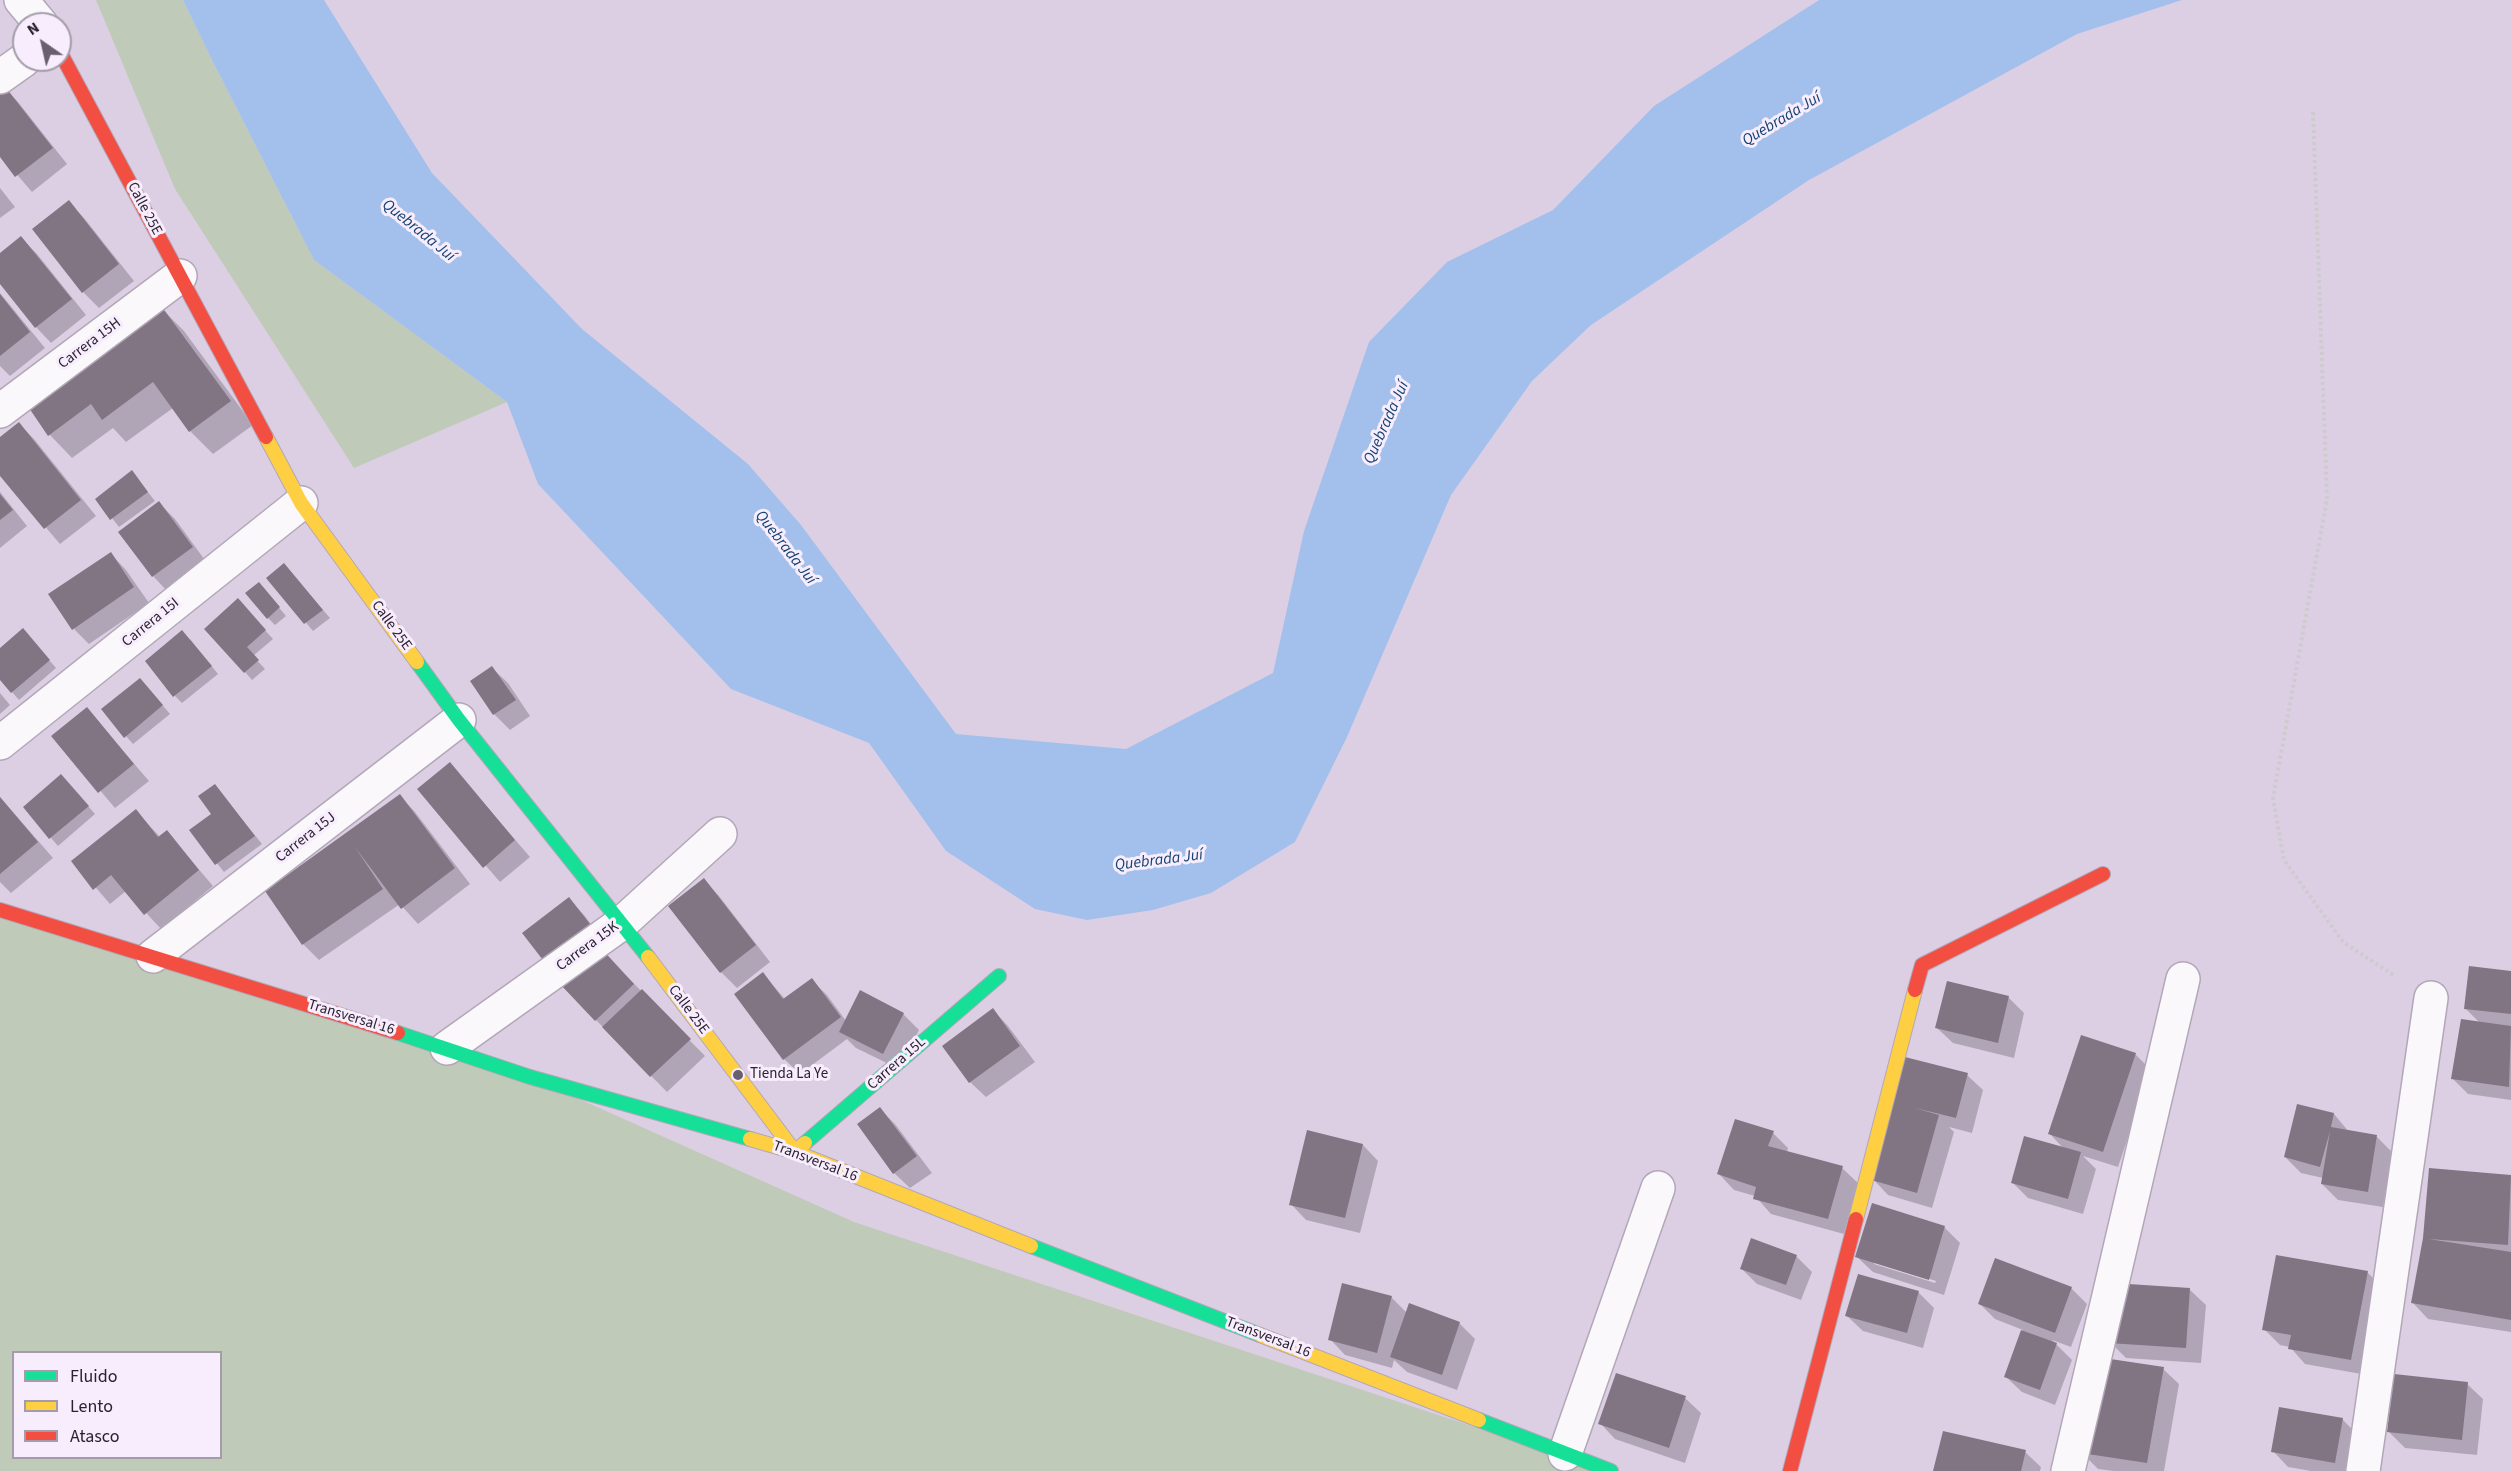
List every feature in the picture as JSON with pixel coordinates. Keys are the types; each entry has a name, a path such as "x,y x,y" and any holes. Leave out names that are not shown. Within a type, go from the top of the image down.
{"street":[{"path":"21,0 31,12"},
{"name":"Calle 25E","path":"71,72 301,503 459,720 622,922 795,1152"},
{"name":"Carrera 15H","path":"0,411 180,276"},
{"name":"Carrera 15I","path":"0,743 301,503"},
{"name":"Carrera 15J","path":"153,956 459,720"},
{"name":"Carrera 15K","path":"447,1048 622,922 720,834"},
{"path":"1790,1471 1922,965 2103,874"},
{"name":"Transversal 16","path":"0,910 447,1048 530,1077 795,1152 879,1187 1611,1471"},
{"name":"Carrera 15L","path":"795,1152 999,976"},
{"path":"2068,1471 2183,979"},
{"path":"2363,1471 2431,998"},
{"path":"1565,1454 1658,1188"}],"path":[{"path":"2313,112 2327,500 2273,798 2284,860 2343,942 2431,998"}],"green space":[{"path":"96,0 183,0 314,260 507,402 354,468 175,189"},
{"path":"0,910 530,1077 854,1222 1608,1471 0,1471"}],"water":[{"name":"Quebrada Juí","path":"183,0 324,0 432,173 582,329 748,464 801,525 956,734 1126,749 1273,673 1304,531 1369,342 1447,262 1553,210 1654,106 1819,0 2182,0 2077,34 1809,180 1591,325 1532,381 1451,495 1347,737 1295,842 1211,893 1153,910 1087,920 1035,909 946,851 869,743 731,689 538,484 507,402 314,260"}],"building":[{"path":"3,84 53,148 15,177 0,157 0,87"},
{"path":"69,200 119,264 82,293 32,229"},
{"path":"21,236 72,299 35,328 0,284 0,253"},
{"path":"0,294 30,332 0,356"},
{"path":"162,307 231,401 189,432 153,382 102,420 91,404 48,436 27,405"},
{"path":"19,422 81,500 44,529 0,476 0,437"},
{"path":"132,470 148,492 110,520 95,499"},
{"path":"0,494 13,510 0,520"},
{"path":"159,501 193,547 152,577 118,532"},
{"path":"111,552 134,587 72,630 48,594"},
{"path":"284,563 323,610 304,624 266,578"},
{"path":"259,582 280,607 267,619 245,593"},
{"path":"238,598 266,630 247,647 259,660 244,673 204,629"},
{"path":"23,628 50,660 11,693 0,680 0,648"},
{"path":"182,630 212,666 173,697 145,661"},
{"path":"492,666 516,700 493,715 470,681"},
{"path":"140,678 163,705 124,738 101,709"},
{"path":"87,707 134,764 98,793 51,736"},
{"path":"450,762 515,840 483,868 417,789"},
{"path":"61,774 89,806 49,839 23,807"},
{"path":"215,784 255,836 215,865 189,830 211,814 198,796"},
{"path":"400,794 455,868 401,909 355,847 383,889 302,945 265,891"},
{"path":"0,797 38,842 0,874"},
{"path":"136,809 158,837 167,830 199,870 144,915 111,875 93,890 71,861"},
{"path":"704,878 756,945 720,973 668,906"},
{"path":"569,897 593,928 546,964 522,933"},
{"path":"600,947 634,984 595,1021 560,984"},
{"path":"2469,966 2511,971 2511,1014 2464,1009"},
{"path":"763,972 783,999 812,978 841,1017 783,1060 734,994"},
{"path":"1947,981 2009,996 1998,1043 1935,1028"},
{"path":"642,989 691,1039 650,1077 602,1027"},
{"path":"860,990 904,1013 883,1054 839,1032"},
{"path":"993,1008 1020,1046 969,1083 942,1046"},
{"path":"2461,1019 2511,1026 2509,1087 2451,1079"},
{"path":"2081,1035 2136,1053 2103,1152 2048,1134"},
{"path":"1905,1057 1968,1073 1956,1118 1915,1108 1939,1115 1917,1193 1871,1180"},
{"path":"2297,1104 2334,1113 2331,1127 2377,1135 2368,1192 2321,1184 2330,1131 2320,1167 2284,1157"},
{"path":"880,1107 917,1156 893,1174 857,1124"},
{"path":"1735,1119 1774,1131 1768,1146 1843,1166 1828,1219 1753,1199 1756,1187 1717,1174"},
{"path":"1307,1130 1363,1144 1345,1218 1289,1205"},
{"path":"2024,1136 2081,1152 2068,1199 2011,1183"},
{"path":"2429,1168 2511,1175 2508,1245 2429,1239 2511,1252 2511,1320 2411,1303 2423,1238"},
{"path":"1872,1203 1945,1226 1929,1280 1855,1257"},
{"path":"1751,1238 1797,1255 1786,1285 1740,1269"},
{"path":"2276,1255 2368,1271 2351,1360 2288,1349 2291,1335 2262,1330"},
{"path":"1995,1258 2072,1287 2055,1333 1978,1304"},
{"path":"1858,1274 1919,1291 1907,1333 1845,1316"},
{"path":"1342,1283 1392,1296 1377,1353 1328,1340"},
{"path":"2113,1283 2190,1288 2186,1348 2108,1343"},
{"path":"1409,1303 1460,1322 1442,1375 1390,1357"},
{"path":"2021,1330 2057,1343 2040,1390 2004,1377"},
{"path":"2097,1357 2164,1367 2147,1463 2081,1453"},
{"path":"1616,1373 1686,1396 1669,1448 1598,1424"},
{"path":"2394,1374 2468,1382 2462,1440 2387,1432"},
{"path":"2279,1407 2343,1418 2335,1463 2271,1452"},
{"path":"1943,1431 2026,1450 2021,1471 1933,1471"}],"traffic: fast":[{"path":"417,662 459,720 648,957"},
{"path":"805,1143 999,976"},
{"path":"398,1033 530,1077 750,1139"},
{"path":"1031,1246 1260,1335"},
{"path":"1479,1420 1611,1471"}],"traffic: slow":[{"path":"266,437 301,503 417,662"},
{"path":"648,957 795,1152 805,1143"},
{"path":"1856,1219 1915,990"},
{"path":"750,1139 795,1152 1031,1246"},
{"path":"1260,1335 1479,1420"}],"traffic: jam":[{"path":"71,72 266,437"},
{"path":"1915,990 1922,965 2103,874"},
{"path":"0,910 398,1033"},
{"path":"1790,1471 1856,1219"}],"place":[{"name":"Tienda La Ye","path":"738,1075"}]}
